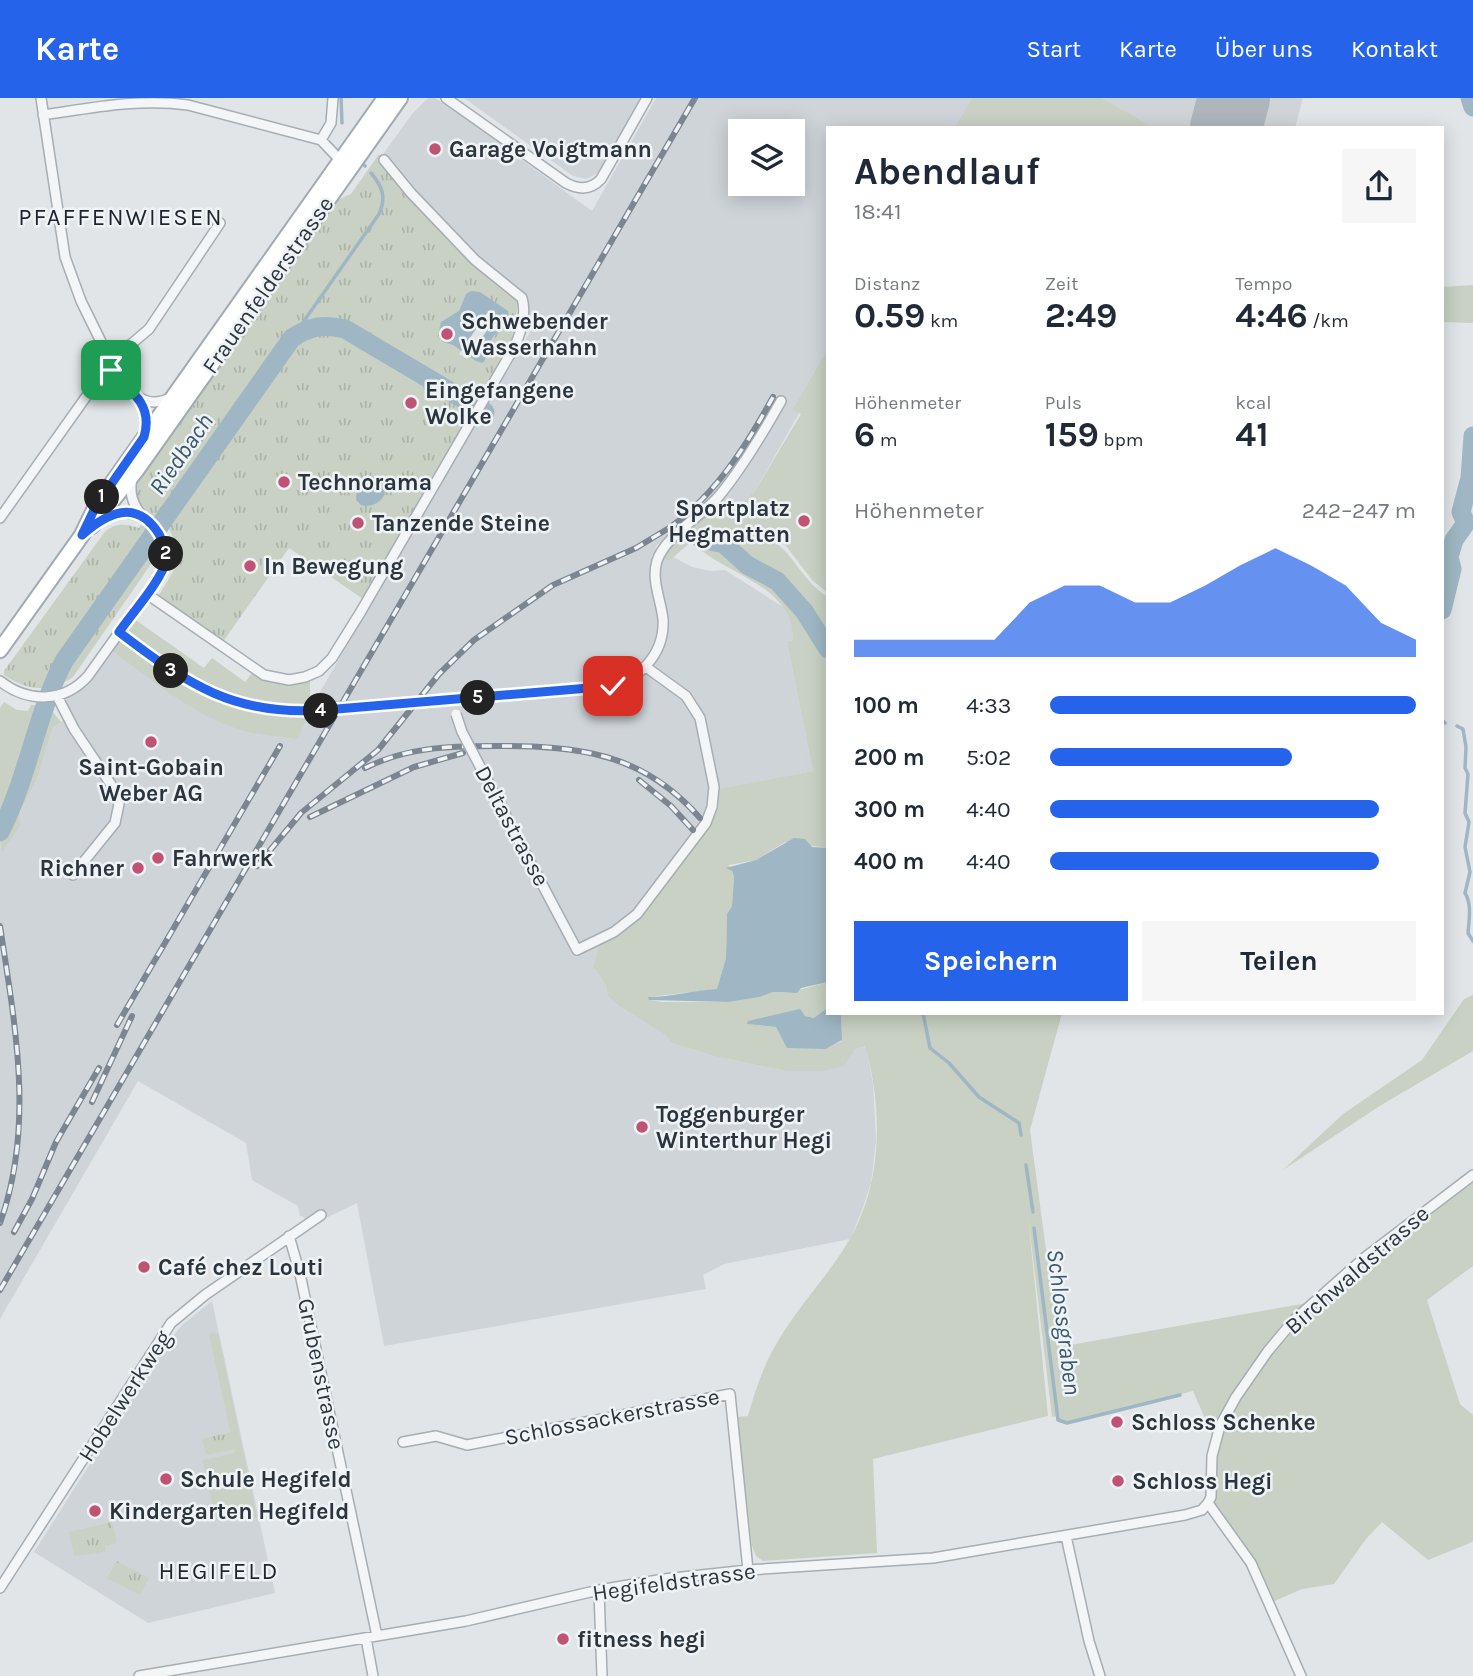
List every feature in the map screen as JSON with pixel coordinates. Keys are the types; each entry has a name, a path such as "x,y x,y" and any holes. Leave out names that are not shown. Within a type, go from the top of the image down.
{"main road":[{"name":"Frauenfelderstrasse","path":"0,650 82,535 96,506 144,437 384,98"},
{"name":"Frauenfelderstrasse","path":"82,535 94,524 135,471 400,98"}],"street":[{"path":"41,98 67,264 80,302 110,362 111,381"},
{"path":"321,140 331,123 333,98"},
{"path":"446,98 566,183 584,188 594,186 601,179 648,98"},
{"path":"43,115 138,102 188,102 321,140 340,160"},
{"path":"147,594 264,675 289,680 314,673 336,653 516,344 523,301 517,293 475,260 411,193 384,160"},
{"path":"110,362 149,329 220,223"},
{"path":"0,519 88,394 100,383 111,381 139,398 153,402 173,397"},
{"path":"139,398 146,413 144,437"},
{"path":"119,632 182,678 210,693 243,705 286,711 606,687 626,681 646,667 657,649 663,628 655,577 659,555 671,540 719,496 737,473 781,401"},
{"path":"0,681 19,693 39,697 69,692 84,680 147,594 166,563 166,554 162,539 132,503 130,495 135,471"},
{"path":"94,524 117,513 142,516"},
{"name":"Deltastrasse","path":"454,700 462,732 577,950 614,932 637,914 701,830 712,807 714,787 698,713 686,696 646,667"},
{"path":"55,696 112,786 119,804 115,823 73,874"},
{"name":"Birchwaldstrasse","path":"1208,1503 1211,1497 1212,1456 1220,1426 1236,1397 1268,1351 1294,1320 1364,1258 1473,1175"},
{"name":"Hobelwerkweg","path":"0,1588 171,1323 205,1295 321,1215"},
{"name":"Grubenstrasse","path":"289,1236 300,1274 377,1636"},
{"name":"Schlossackerstrasse","path":"403,1442 436,1436 467,1445 730,1394 748,1570"},
{"path":"1208,1503 1251,1563 1301,1676"},
{"name":"Hegifeldstrasse","path":"139,1676 494,1615 599,1590 664,1579 748,1570 933,1558 1185,1515 1202,1510 1208,1503"},
{"path":"1066,1536 1092,1652 1100,1676"},
{"path":"599,1590 602,1676"},
{"path":"366,1638 373,1676"}],"shaded area":[{"path":"428,98 435,98 457,113 592,211 656,98 977,98 961,126 826,126 826,366 755,491 727,517 690,517 655,547 692,567 710,571 725,570 785,608 793,623 793,640 787,642 813,771 722,789 726,805 644,914 621,934 599,945 593,967 605,983 608,996 620,1007 664,1034 672,1043 713,1056 786,1071 823,1071 854,1050 866,1046 873,1084 876,1141 871,1183 850,1239 724,1264 703,1275 706,1289 384,1346 357,1203 309,1226 304,1217 300,1216 298,1206 252,1180 246,1143 138,1081 0,1319 0,837 2,850 22,824 19,821 19,813 37,779 53,727 67,718 57,696 69,692 108,648 190,706 214,719 240,729 293,738 537,320 523,313 524,304 488,271 381,157 412,114"},
{"path":"464,98 641,98 600,172 587,179 573,176"},
{"path":"1102,98 1303,98 1296,126 1149,126"},
{"name":"Schule Hegifeld","path":"212,1301 275,1593 148,1623 34,1552 163,1349 182,1325"}],"green space":[{"path":"972,98 1102,98 1150,126 956,126"},
{"path":"379,154 411,193 409,196 472,263 515,297 518,304 512,337 363,599 289,548 220,646 156,600 172,574 177,558 169,529 155,548 151,564 73,677 56,686 38,688 21,684 4,675 4,671 104,533 121,525 139,528 145,519 131,485 145,470 337,200 351,194"},
{"path":"1473,285 1473,323 1444,322 1444,287"},
{"path":"826,352 826,591 812,580 786,546 777,540 707,531 701,533 669,561 659,555 706,510 719,517 727,517 755,491 801,414 793,409"},
{"path":"708,535 774,542 826,596 826,848 785,842 756,860 729,865 734,877 732,906 727,914 726,958 717,989 649,997 649,1000 728,1002 773,992 788,993 826,983 826,1010 814,1018 805,1016 747,1024 776,1027 826,1049 842,1041 841,1015 1061,1015 1030,1130 1059,1347 1313,1302 1473,1175 1473,1266 1427,1300 1460,1404 1473,1415 1473,1541 1428,1560 1382,1522 1366,1539 1334,1584 1302,1589 1268,1604 1251,1564 1208,1503 1215,1441 1193,1391 1067,1423 1058,1420 1057,1416 1052,1417 1028,1216 1048,1416 873,1459 877,1553 763,1561 756,1556 752,1546 737,1417 748,1416 771,1352 841,1254 860,1220 874,1171 877,1120 875,1094 865,1046 854,1050 844,1066 823,1071 786,1071 713,1056 672,1043 664,1034 620,1007 608,996 605,983 593,967 599,945 621,934 644,914 707,830 719,807 719,789 813,771 787,642 793,640 791,622 772,595 710,557 697,547 697,541"},
{"path":"130,616 204,668 212,658 245,682 254,670 274,679 310,675 310,712 297,739 252,733 220,722 186,704 154,682 108,648"},
{"path":"4,702 17,710 28,711 31,705 48,706 61,722 53,727 37,779 19,813 19,821 22,824 2,851 0,708"},
{"path":"1473,995 1473,1051 1378,1107 1283,1170 1343,1114 1422,1060 1464,999"},
{"path":"218,1333 257,1517 249,1518 247,1512 216,1520 203,1460 235,1453 209,1334"},
{"path":"231,1432 234,1449 206,1455 202,1439"},
{"path":"112,1522 117,1543 105,1546 105,1552 74,1556 69,1532"},
{"path":"117,1561 149,1578 140,1595 107,1578"}],"water":[{"path":"471,291 480,292 508,311 507,321 493,337 483,363 443,342 438,336 441,322 459,311 466,294"},
{"path":"372,476 383,482 385,494 375,504 361,505 356,500 358,489 362,482"},
{"path":"794,838 805,839 812,847 826,848 826,982 801,988 797,993 773,992 728,1002 649,1000 648,997 717,989 726,958 727,914 732,906 734,877 732,871 726,868 756,860"},
{"path":"800,1009 805,1016 814,1018 826,1009 826,1015 841,1015 842,1040 826,1049 787,1048 776,1027 747,1024 748,1021"}],"pier":[{"path":"487,313 495,319 467,359 459,354"}],"waterway":[{"path":"341,98 342,123"},
{"name":"Riedbach","path":"1470,98 1473,107"},
{"path":"362,163 365,166"},
{"path":"292,338 379,214 383,202 382,192 371,173"},
{"name":"Riedbach","path":"0,832 18,790 46,703 64,661 292,338 317,327 345,329 485,412"},
{"name":"Riedbach","path":"1444,602 1452,569 1449,557 1454,540 1466,523 1461,512 1470,478 1473,436"},
{"name":"Riedbach","path":"701,539 724,544 747,565 777,581 804,611 826,646"},
{"path":"1457,726 1463,729 1466,747 1465,768 1468,774 1465,813 1469,822 1465,847 1470,872 1465,893 1469,907 1468,933 1473,941"},
{"path":"923,1015 930,1048 949,1063 979,1097 1019,1123 1021,1135"},
{"name":"Schlossgraben","path":"1026,1165 1033,1212"},
{"name":"Schlossgraben","path":"1034,1228 1058,1420 1067,1423 1180,1395"}],"runway":[{"path":"1227,126 1234,98"}],"railway":[{"path":"0,1290 695,98"},
{"path":"668,529 701,501 728,469 773,397"},
{"path":"257,866 301,813 378,750 439,674 474,640 553,585 636,548 674,525"},
{"path":"117,1025 280,746"},
{"path":"365,768 397,756 445,747 526,746 581,751 632,766 678,796 700,818"},
{"path":"310,817 414,767 463,753"},
{"path":"639,780 671,806 693,830"},
{"path":"0,926 19,1075 17,1150 11,1186 0,1223"},
{"path":"92,1102 132,1016"},
{"path":"14,1232 32,1199 56,1142 99,1068"}],"place":[{"name":"Garage Voigtmann","path":"435,149"},
{"name":"Schwebender Wasserhahn","path":"447,334"},
{"name":"Eingefangene Wolke","path":"411,403"},
{"name":"Technorama","path":"284,482"},
{"name":"Sportplatz Hegmatten","path":"804,521"},
{"name":"Tanzende Steine","path":"358,523"},
{"name":"In Bewegung","path":"250,566"},
{"name":"Saint-Gobain Weber AG","path":"151,742"},
{"name":"Fahrwerk","path":"158,858"},
{"name":"Richner","path":"138,868"},
{"name":"Toggenburger Winterthur Hegi","path":"642,1127"},
{"name":"Café chez Louti","path":"144,1267"},
{"name":"Schloss Schenke","path":"1117,1422"},
{"name":"Schule Hegifeld","path":"166,1479"},
{"name":"Schloss Hegi","path":"1118,1481"},
{"name":"Kindergarten Hegifeld","path":"95,1511"},
{"name":"fitness hegi","path":"563,1639"}],"district":[{"name":"PFAFFENWIESEN","path":"121,217"},
{"name":"HEGIFELD","path":"219,1571"}],"route":[{"path":"111,370 111,381 139,398 144,405 146,427 144,437 96,506 82,535 101,519 122,512 142,516 156,530 166,550 165,567 119,632 182,678 231,701 286,711 613,686"}]}
